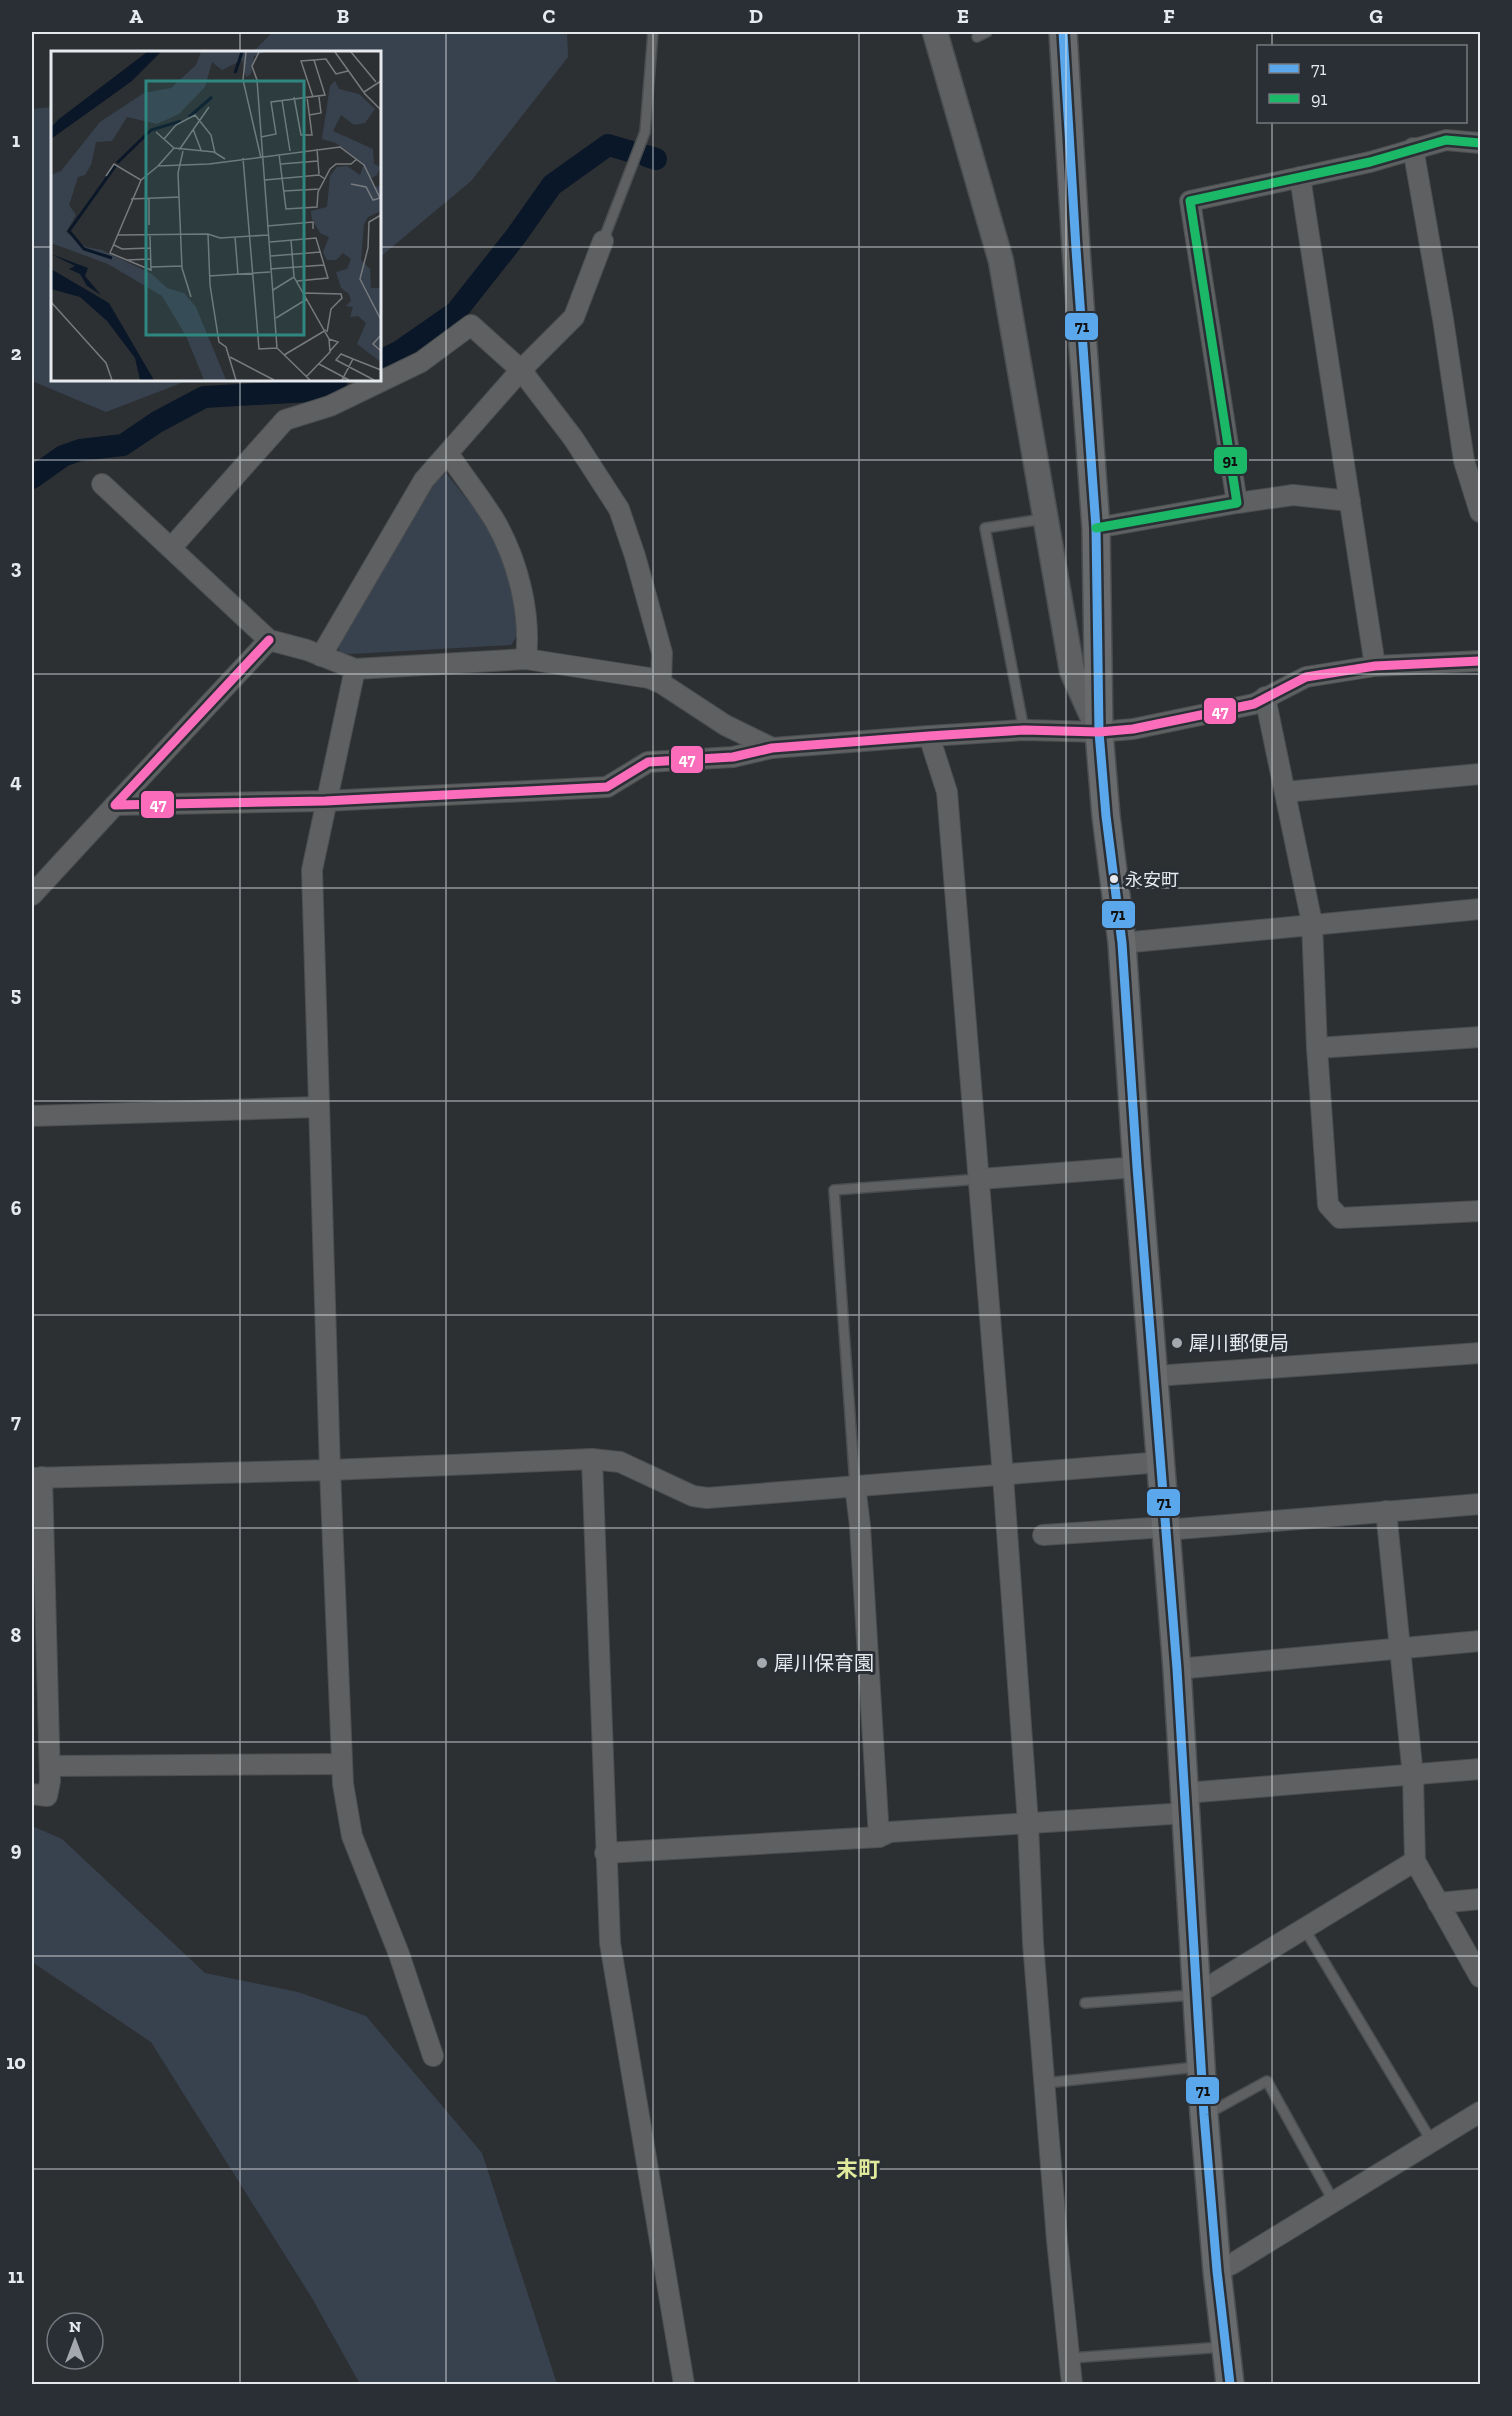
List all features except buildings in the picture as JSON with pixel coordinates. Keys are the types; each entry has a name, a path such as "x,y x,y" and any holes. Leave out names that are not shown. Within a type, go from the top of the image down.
{"main road":[{"path":"1063,32 1096,528 1100,732 1106,816 1122,943 1137,1167 1177,1669 1204,2115 1217,2271 1230,2385"}],"street":[{"path":"935,32 1001,261 1072,670 1100,732"},
{"path":"1237,503 1190,201 1370,162 1446,140 1480,142"},
{"path":"1413,148 1443,319 1464,461 1480,512"},
{"path":"1300,177 1375,666"},
{"path":"321,656 424,480 521,370 574,317 603,242"},
{"path":"171,548 285,420 330,406 421,362 471,325 521,370 573,438 619,509 635,556 662,653 661,683"},
{"path":"448,453 495,523 517,572 529,635 526,659"},
{"path":"102,484 269,639 355,669 526,659 649,678 661,683 725,725 772,748"},
{"path":"1096,528 1293,495 1350,501"},
{"path":"32,895 269,639"},
{"path":"115,804 325,801 607,787 648,762 733,757 772,748 929,736 1024,730 1100,732 1144,727 1254,704 1306,677 1375,666 1480,661"},
{"path":"355,669 312,870 330,1470 343,1784 352,1836 399,1954 433,2055"},
{"path":"1265,697 1312,924 1317,1048 1328,1205 1340,1218 1480,1211"},
{"path":"929,736 947,792 1003,1476 1028,1823 1033,1943 1057,2240 1072,2385"},
{"path":"1285,792 1480,774"},
{"path":"1122,943 1480,909"},
{"path":"1317,1048 1480,1037"},
{"path":"32,1116 318,1107"},
{"path":"980,1179 1137,1167"},
{"path":"1155,1376 1480,1353"},
{"path":"592,1459 610,1943 684,2385"},
{"path":"32,1794 47,1796 50,1766 40,1692 37,1478 330,1470 592,1459 620,1462 693,1496 707,1498 1162,1462"},
{"path":"855,1485 860,1526 879,1837"},
{"path":"1043,1535 1480,1504"},
{"path":"1386,1511 1413,1776 1415,1861 1480,1977"},
{"path":"1177,1669 1480,1641"},
{"path":"50,1766 342,1764"},
{"path":"605,1853 879,1837 890,1832 1028,1823 1413,1776 1480,1770"},
{"path":"1197,1994 1415,1861"},
{"path":"1438,1903 1480,1899"},
{"path":"1217,2271 1232,2265 1480,2112"}],"lane":[{"path":"603,242 645,132 653,32"},
{"path":"977,37 987,32"},
{"path":"1024,730 985,528 1046,518"},
{"path":"855,1485 834,1190 980,1179"},
{"path":"1304,1928 1432,2142"},
{"path":"1085,2003 1184,1997 1197,1994"},
{"path":"1045,2083 1201,2066"},
{"path":"1204,2115 1267,2081 1334,2202"},
{"path":"1070,2358 1225,2346"}],"shaded area":[{"path":"273,32 567,32 568,57 471,181 381,256 381,51 254,51"},
{"path":"51,107 51,381 186,381 106,412 32,381 32,109"},
{"path":"446,473 491,530 511,578 519,633 511,645 339,653 339,641 437,480"},
{"path":"32,1826 62,1839 205,1973 298,1992 366,2016 482,2153 557,2384 360,2384 312,2298 151,2042 32,1962"}],"waterway":[{"path":"381,360 400,351 456,312 516,236 552,185 608,145 629,151"},
{"path":"647,156 656,159"},
{"path":"32,478 63,456 80,450 123,445 157,422 204,397 310,391 335,381"}],"transit line":[{"name":"71","path":"1063,32 1096,528 1099,732 1106,816 1122,943 1137,1167 1177,1669 1204,2115 1217,2271 1230,2384"},
{"name":"91","path":"1096,528 1237,503 1190,201 1370,162 1446,140 1480,143"},
{"name":"47","path":"269,640 115,805 325,801 607,787 648,762 733,757 772,748 929,736 1024,730 1099,732 1133,729 1254,704 1306,677 1375,666 1480,661"}],"place":[{"name":"永安町","path":"1114,879"},
{"name":"犀川郵便局","path":"1177,1343"},
{"name":"犀川保育園","path":"762,1663"}],"district":[{"name":"末町","path":"858,2169"}]}
